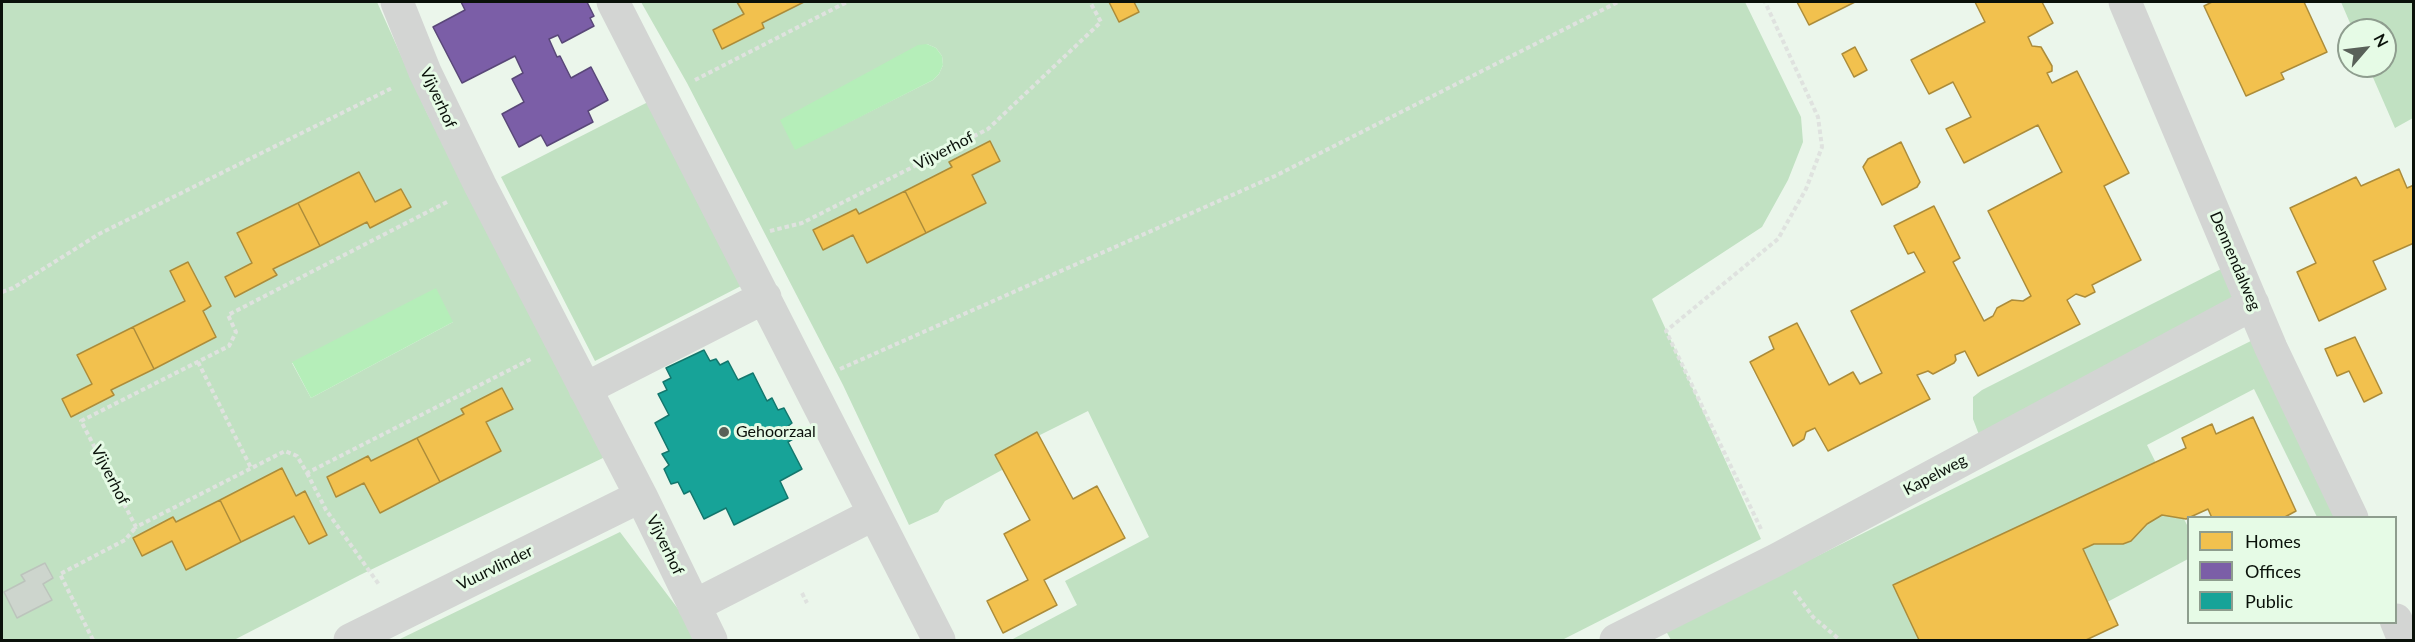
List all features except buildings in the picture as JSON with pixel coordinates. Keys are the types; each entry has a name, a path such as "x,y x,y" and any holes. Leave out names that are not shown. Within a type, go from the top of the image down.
{"lane":[{"path":"613,2 939,640"},
{"name":"Dennendalweg","path":"2125,2 2271,348 2351,516"},
{"name":"Vijverhof","path":"404,4 425,72 480,185 641,496 711,640"},
{"path":"585,389 765,297"},
{"name":"Kapelweg","path":"1616,640 1649,633 1776,560 2253,304"},
{"name":"Vuurvlinder","path":"350,640 641,496"},
{"path":"694,606 874,514"},
{"path":"2397,622 2404,640"}],"path":[{"path":"662,96 847,2"},
{"name":"Vijverhof","path":"736,241 802,223 988,129 1101,22 1090,2"},
{"path":"809,383 1275,176 1618,2"},
{"path":"1765,2 1818,117 1822,147 1806,189 1778,239 1666,331 1776,560 1795,593 1813,617 1840,640"},
{"path":"2,292 13,288 99,234 425,72"},
{"name":"Vijverhof","path":"136,527 81,421 229,346 236,332 228,315 480,185"},
{"path":"307,473 562,343"},
{"path":"198,362 251,468"},
{"path":"93,640 60,574 126,540 136,527 285,451 297,456 326,510 400,615"}],"shaded area":[{"path":"2,2 377,2 426,111 605,457 360,575 234,640 2,640","holes":["453,322 311,398 292,363"]},
{"path":"641,2 1745,2 1801,117 1803,142 1788,180 1762,227 1652,299 1761,539 1562,640 1011,640 1077,605 1065,581 1149,537 1088,411 1006,452 1013,464 945,501 938,512 909,525 843,385 687,83","holes":["927,44 936,48 942,56 943,65 933,80 795,149"]},
{"path":"2341,2 2413,2 2413,118 2395,128 2373,78 2397,78 2397,18 2348,18"},
{"path":"927,44 936,48 942,56 943,65 933,80 795,150 780,120 918,45"},
{"path":"648,102 743,285 595,361 501,177"},
{"path":"2229,265 2249,304 1981,440 1973,419 1973,397 1982,390"},
{"path":"436,288 453,322 311,398 292,362"},
{"path":"2267,333 2355,516 2317,516 2254,389 2147,445 2187,525 2187,560 2036,640 1671,640 1666,631"},
{"path":"620,532 694,630 699,640 398,640"}],"place":[{"name":"Gehoorzaal","path":"724,432"}]}
